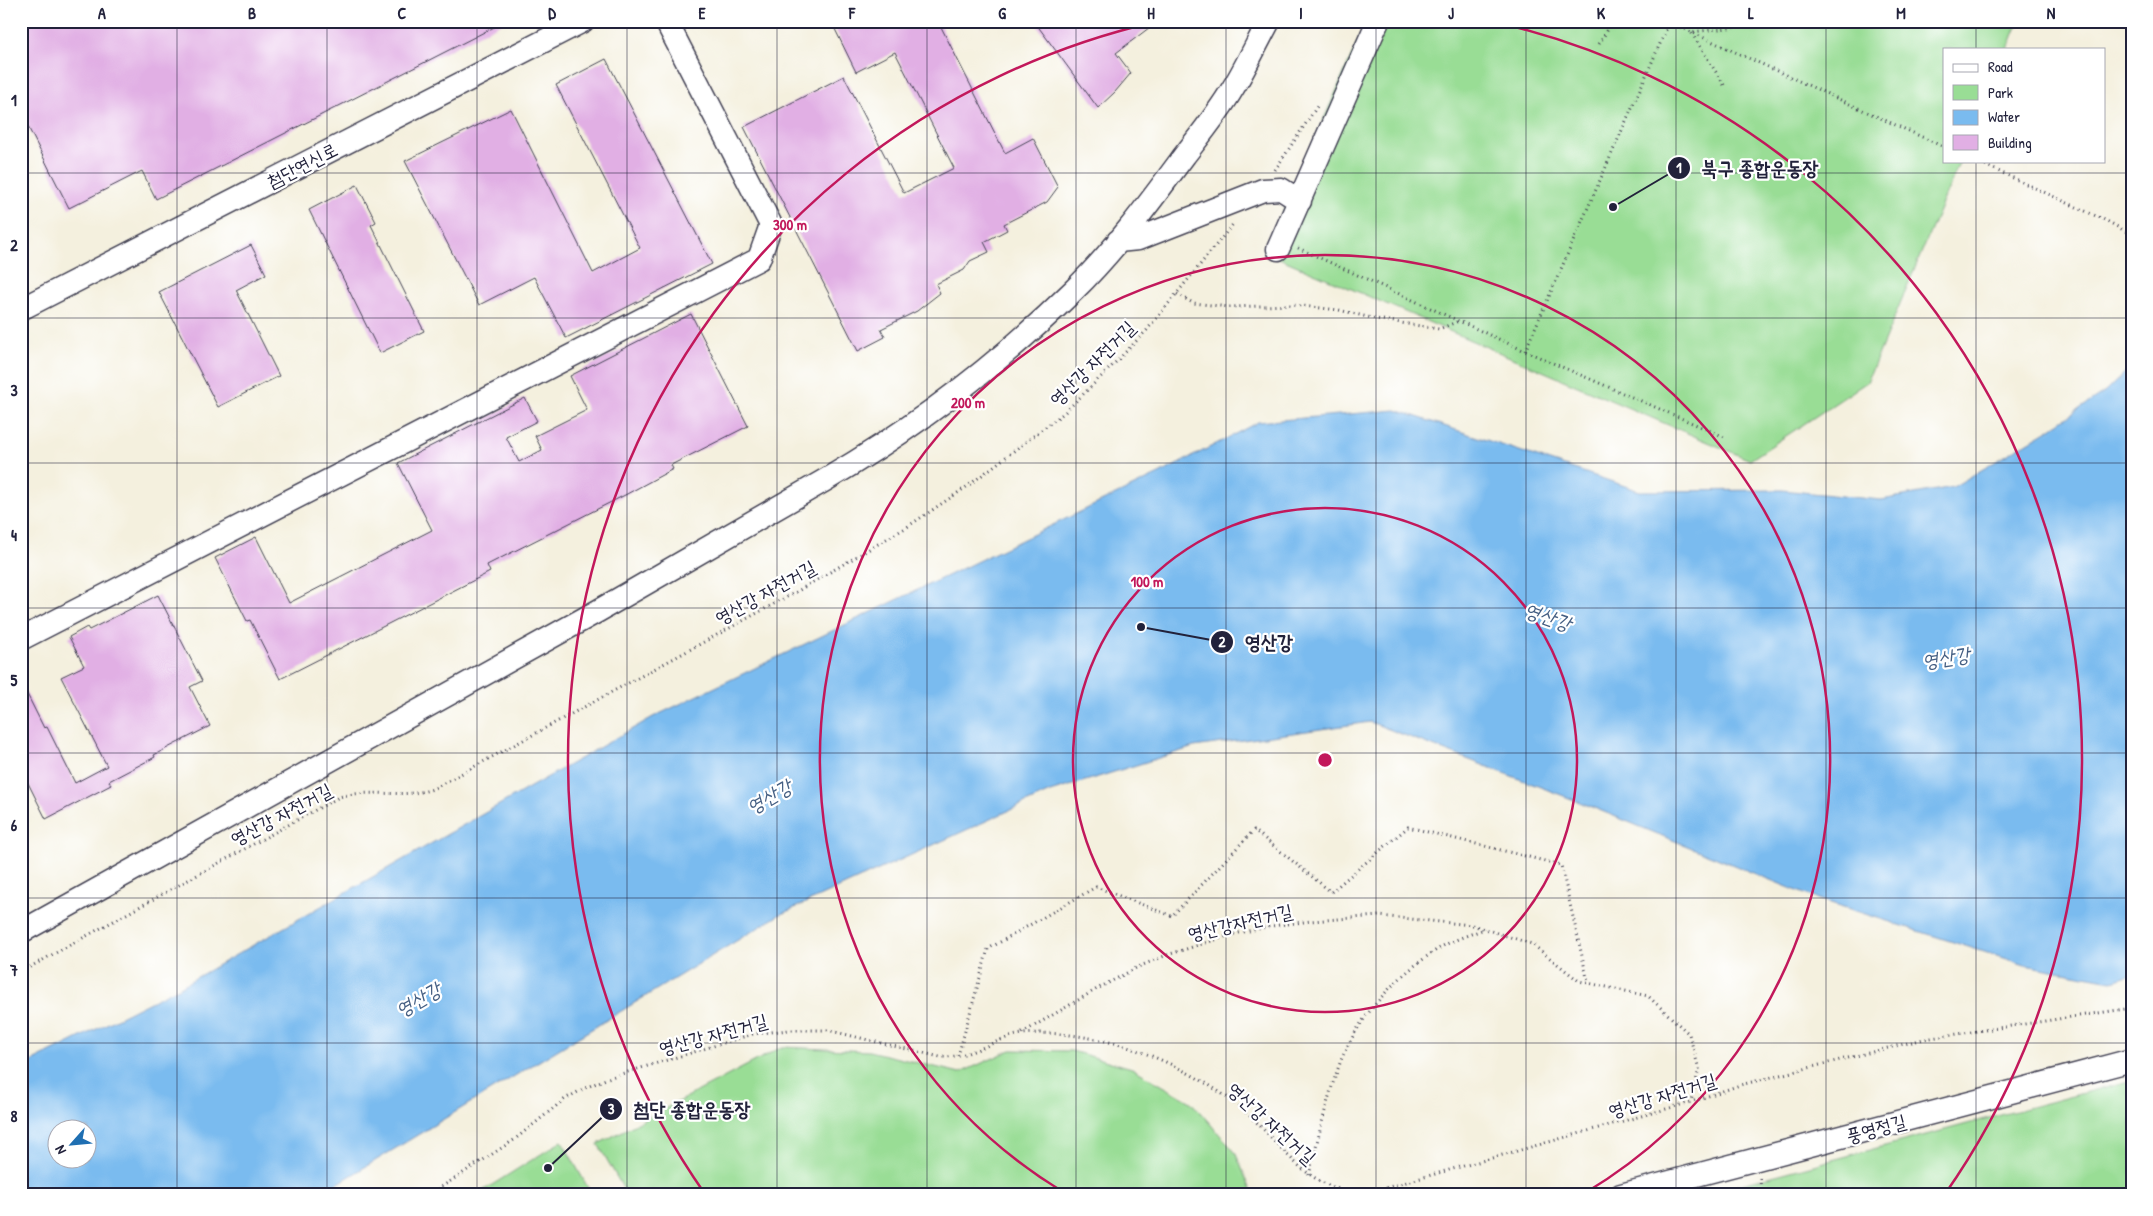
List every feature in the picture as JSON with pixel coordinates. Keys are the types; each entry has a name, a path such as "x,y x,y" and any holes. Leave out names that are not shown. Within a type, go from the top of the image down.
{"street":[{"name":"첨단연신로","path":"21,309 583,21"},
{"path":"21,639 759,259 771,225 666,21"},
{"path":"21,932 598,611 865,457 1000,359 1074,290 1118,241 1159,190 1233,89 1269,21"},
{"path":"1280,245 1378,21"},
{"path":"1118,241 1138,239 1263,190 1281,189 1300,201"},
{"name":"풍영정길","path":"1621,1195 2132,1060"}],"path":[{"path":"1599,44 1613,21"},
{"path":"1525,350 1669,22 1943,147"},
{"path":"1691,32 1742,25"},
{"path":"1691,32 1724,84"},
{"path":"1263,190 1320,101"},
{"path":"1978,162 2132,234"},
{"name":"영산강 자전거길","path":"21,972 339,797 361,793 420,794 433,789 796,592 907,527 966,488 1065,412 1135,342 1177,294 1240,216"},
{"path":"1280,245 1460,321 1727,438"},
{"path":"1177,294 1193,303 1229,307 1293,305 1339,310 1376,319 1439,329 1460,321"},
{"path":"958,1056 988,949 1096,887 1172,916 1254,830 1330,892 1408,827 1560,865 1588,982"},
{"name":"영산강자전거길","path":"1021,1034 1096,989 1138,967 1167,955 1234,934 1311,921 1380,916 1485,929 1532,944 1579,981 1648,996 1689,1034 1699,1069 1691,1102"},
{"path":"1309,1175 1333,1082 1354,1036 1370,1012 1408,972 1437,951 1461,938 1485,929"},
{"name":"영산강 자전거길","path":"429,1195 514,1140 565,1099 585,1088 608,1078 753,1034 789,1030 827,1030 940,1058 958,1056 1021,1034 1088,1038 1132,1048 1209,1085 1242,1109 1309,1175 1339,1190 1371,1192 1691,1102 1740,1085 1924,1039 2132,1008"}],"green space":[{"path":"1367,21 2019,21 2008,48 1943,48 1943,162 1960,162 1867,382 1750,460 1265,252"},
{"path":"782,1047 869,1051 960,1073 1011,1050 1072,1051 1132,1068 1191,1102 1235,1152 1253,1195 627,1195 598,1144"},
{"path":"2132,1080 2132,1195 1701,1195"},
{"path":"562,1141 592,1195 476,1195"}],"water":[{"path":"2132,366 2132,975 2112,981 2025,965 1812,897 1577,801 1370,722 1194,747 1050,792 779,915 319,1195 21,1195 21,1067 178,988 653,717 1159,474 1258,422 1396,410 1640,491 1782,490 1881,500 1953,487 2048,430 2105,392"}],"building":[{"path":"21,21 506,21 156,199 142,171 69,208 21,113"},
{"path":"831,21 938,21 1005,153 1033,138 1058,187 1047,202 1004,224 1007,230 984,242 989,252 970,261 964,270 936,284 940,293 917,311 881,329 885,337 858,351 744,127 844,76 904,193 954,168 895,52 856,72"},
{"path":"1034,21 1158,21 1116,53 1131,73 1098,108"},
{"path":"606,59 712,264 566,338 534,277 479,305 405,161 511,109 593,273 640,248 556,85"},
{"path":"357,185 376,222 371,225 424,331 380,353 309,210"},
{"path":"251,245 266,274 236,290 279,376 218,407 159,292"},
{"path":"691,314 748,426 671,465 673,469 625,495 487,565 490,572 280,679 250,620 247,621 215,558 256,537 289,603 432,530 398,463 525,398 537,421 506,437 519,462 542,450 535,436 587,410 570,376"},
{"path":"158,595 202,681 190,687 210,726 109,781 111,785 46,819 21,769 21,682 44,728 47,727 75,783 107,766 61,677 84,666 69,637 87,627 89,630"}],"place":[{"name":"북구 종합운동장","path":"1613,207"},
{"name":"영산강","path":"1141,627"},
{"name":"첨단 종합운동장","path":"548,1168"}]}
